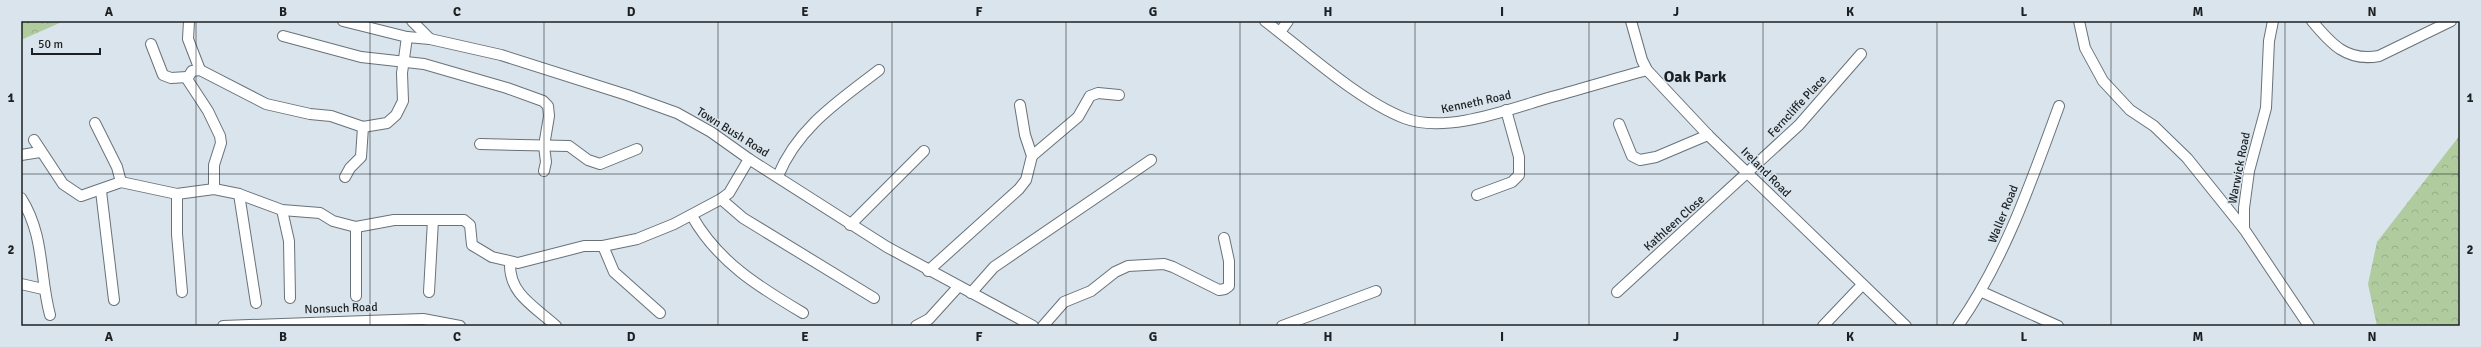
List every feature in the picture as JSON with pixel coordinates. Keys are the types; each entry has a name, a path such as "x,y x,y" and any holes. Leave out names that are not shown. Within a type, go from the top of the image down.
{"street":[{"path":"189,21 188,39 200,70"},
{"name":"Town Bush Road","path":"343,21 407,37 430,38 501,55 662,108 711,132 749,159 778,176 850,224 928,271 1033,326"},
{"path":"412,21 430,38"},
{"name":"Kenneth Road","path":"1265,21 1366,98 1405,119 1432,124 1463,120 1506,110 1647,70"},
{"path":"1280,32 1288,21"},
{"name":"Ireland Road","path":"1631,21 1642,60 1647,70 1708,135 1906,326"},
{"path":"2079,21 2085,48 2103,81 2130,110 2154,126 2176,146 2244,229 2309,326"},
{"name":"Warwick Road","path":"2244,229 2244,208 2249,171 2266,108 2269,41 2273,21"},
{"path":"2312,21 2337,49 2347,54 2367,58 2379,56 2451,21"},
{"path":"283,36 361,57 404,61 448,70 543,101 548,106 550,116 544,146 546,162 544,171"},
{"path":"151,44 164,75 171,78 187,77 192,71 200,70 266,104 331,116 363,127 387,123 396,115 403,101 404,61 407,37"},
{"name":"Ferncliffe Place","path":"1749,173 1822,100 1861,54"},
{"path":"778,176 786,157 809,127 879,70"},
{"path":"187,77 192,88 208,111 220,136 221,143 214,165 214,189"},
{"path":"1032,156 1078,117 1090,96 1098,93 1119,95"},
{"path":"928,271 1019,189 1026,180 1032,156 1025,135 1020,105"},
{"name":"Waller Road","path":"1958,326 1982,292 2004,249 2059,106"},
{"path":"1477,195 1512,182 1519,175 1519,157 1506,110"},
{"path":"95,123 117,167 121,182"},
{"path":"1619,124 1632,156 1640,160 1656,157 1708,135"},
{"path":"345,177 350,168 361,157 363,127"},
{"path":"34,140 40,152 53,167 63,184 72,192 86,195 121,182 177,194 214,189 239,194 282,210 320,213 333,221 356,227 394,220 464,220 470,225 472,245 483,254 510,263 528,262 584,246 603,246 636,239 692,216 729,193 749,159"},
{"path":"480,144 569,146 588,160 600,164 637,149"},
{"path":"850,224 924,151"},
{"path":"21,156 40,152"},
{"path":"971,293 994,267 1151,160"},
{"name":"Kathleen Close","path":"1617,292 1749,173"},
{"path":"102,190 114,300"},
{"path":"177,194 177,234 182,292"},
{"path":"239,194 256,303"},
{"path":"21,198 37,230 43,289 50,316"},
{"path":"721,199 743,218 874,298"},
{"path":"282,210 289,241 290,298"},
{"path":"692,216 710,244 722,258 761,288 803,313"},
{"path":"429,292 433,220"},
{"path":"356,227 356,296"},
{"path":"1043,326 1064,302 1091,291 1115,272 1128,266 1164,264 1219,290 1225,289 1228,286 1229,261 1224,238"},
{"path":"603,246 614,272 660,313"},
{"path":"510,263 511,277 515,289 556,326"},
{"path":"21,284 43,289"},
{"path":"1822,326 1862,285"},
{"path":"916,326 929,319 958,287"},
{"path":"1282,326 1376,291"},
{"path":"1982,292 2058,326"},
{"name":"Nonsuch Road","path":"223,326 423,319 460,326"}],"green space":[{"path":"21,21 64,21 21,40"},
{"path":"2460,135 2460,326 2377,326 2368,284 2377,242"}],"district":[{"name":"Oak Park","path":"1695,76"}]}
